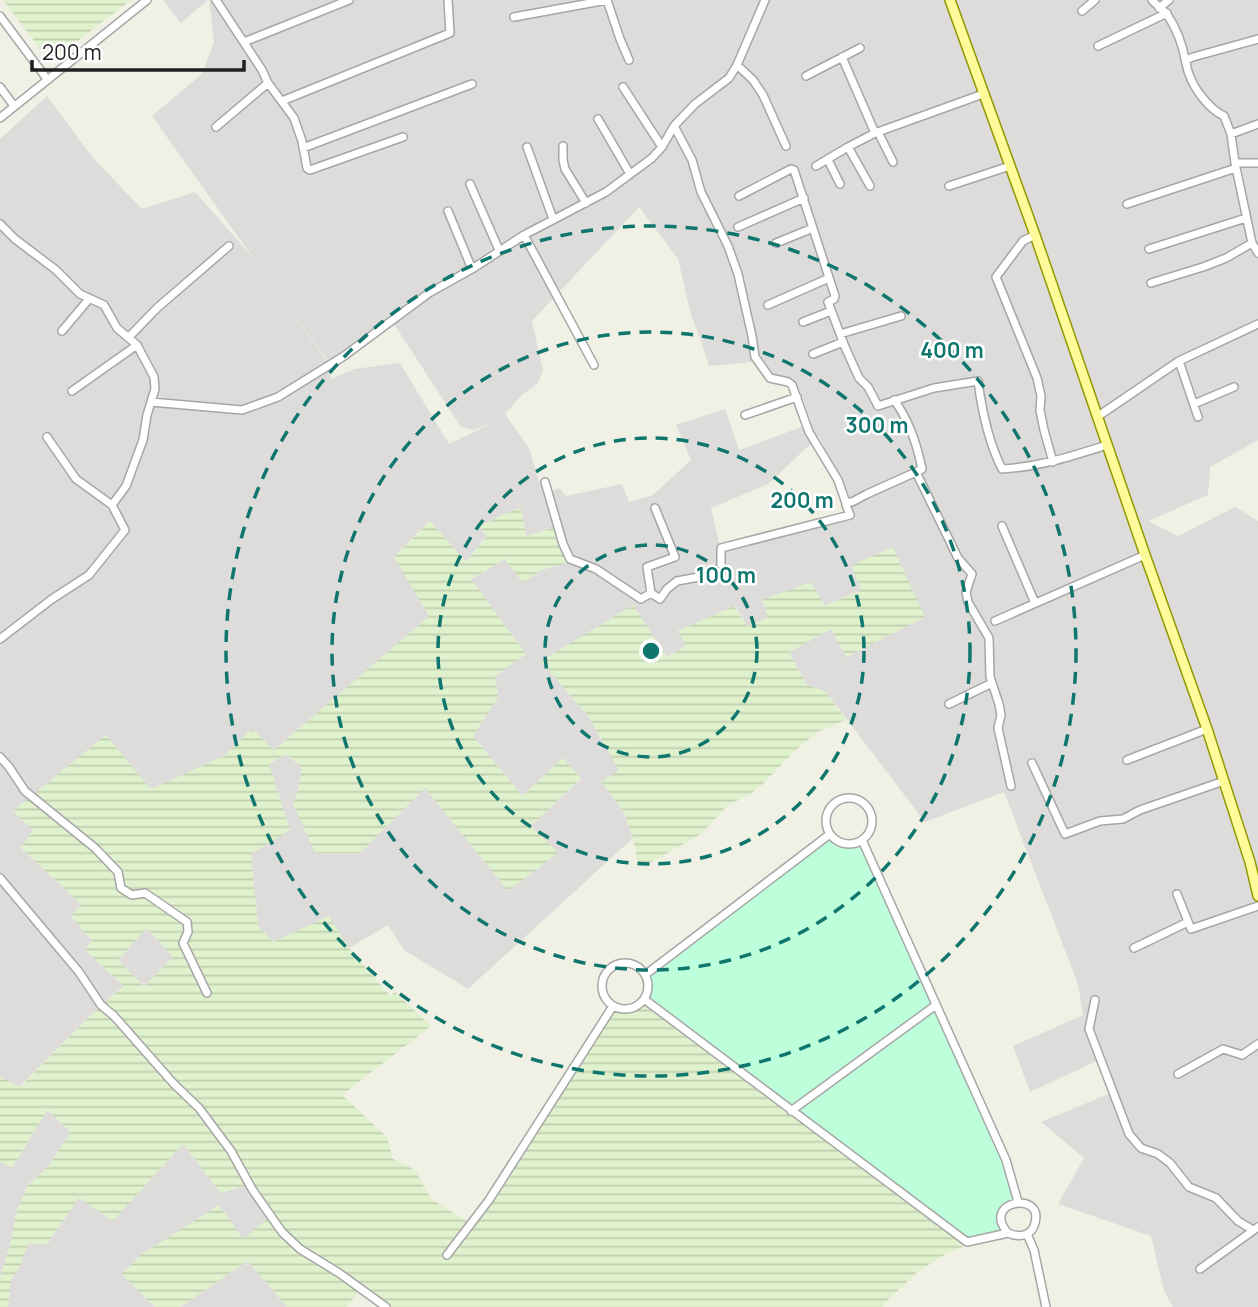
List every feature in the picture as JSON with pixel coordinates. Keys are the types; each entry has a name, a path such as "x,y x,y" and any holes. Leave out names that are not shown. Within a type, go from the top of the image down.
{"main road":[{"path":"950,0 1207,729 1250,862 1258,896"}],"street":[{"path":"0,118 147,0"},
{"path":"216,0 268,83 294,118 307,168 310,170 403,137"},
{"path":"244,42 349,0"},
{"path":"282,101 450,33 448,0"},
{"path":"514,17 607,0 629,60"},
{"path":"151,402 242,410 278,397 344,356 429,293 472,269 524,234 606,192 652,158 674,126 695,104 729,78 765,0"},
{"path":"1082,11 1095,0"},
{"path":"1152,0 1158,8 1167,13 1189,74 1201,95 1217,113 1224,116 1231,134 1252,243 1258,253"},
{"path":"1158,8 1169,0"},
{"path":"1098,46 1167,13"},
{"path":"0,16 47,79"},
{"path":"1186,60 1258,39"},
{"path":"806,76 860,48"},
{"path":"842,57 892,162"},
{"path":"737,65 753,80 763,95 786,146"},
{"path":"216,127 268,83"},
{"path":"303,148 472,84"},
{"path":"0,87 14,106"},
{"path":"623,87 662,147"},
{"path":"816,166 876,132 983,94"},
{"path":"598,119 630,174"},
{"path":"1231,134 1258,124"},
{"path":"655,508 675,557 647,567 651,593 660,599 667,589 677,582 721,573 721,548 850,516 838,480 808,432 792,385 770,378 755,357 738,274 728,246 701,192 692,160 674,126"},
{"path":"563,146 565,169 586,203"},
{"path":"848,147 870,186"},
{"path":"527,148 553,219"},
{"path":"828,160 840,184"},
{"path":"1127,204 1235,165 1258,163"},
{"path":"948,186 1010,166"},
{"path":"739,195 793,169 796,173 835,298 828,302 831,311 859,378 868,387 878,406 934,387 978,381 990,442 1002,469 1054,462 1107,445"},
{"path":"470,184 499,250"},
{"path":"738,227 804,198"},
{"path":"448,211 472,269"},
{"path":"1149,249 1246,218"},
{"path":"0,224 56,270 80,294 104,305 117,328 137,345 155,377 155,389 146,415 143,440 125,486 113,505"},
{"path":"776,243 813,228"},
{"path":"524,234 594,365"},
{"path":"1035,235 1023,241 996,277 1037,378 1044,430 1054,462"},
{"path":"1151,283 1226,258 1252,243"},
{"path":"129,337 229,246"},
{"path":"768,305 829,278"},
{"path":"62,331 89,299"},
{"path":"803,322 831,311"},
{"path":"840,334 901,316"},
{"path":"1097,417 1179,361 1258,324"},
{"path":"813,354 843,342"},
{"path":"72,391 137,345"},
{"path":"1179,361 1198,417"},
{"path":"1194,404 1234,387"},
{"path":"745,415 797,397"},
{"path":"846,503 922,469 918,448 904,413 894,400"},
{"path":"0,639 52,599 89,575 125,530 113,505 76,479 47,437"},
{"path":"916,472 958,558 972,574 966,592 968,602 989,638 989,666 1001,715 998,728 1011,786"},
{"path":"545,482 570,559 596,569 640,599 651,593"},
{"path":"1002,526 1035,603"},
{"path":"995,621 1145,555"},
{"path":"949,704 992,683"},
{"path":"1127,760 1207,729"},
{"path":"0,757 24,791 95,848 118,873 121,888 132,895 145,892 187,922 188,932 183,943 207,993"},
{"path":"1032,763 1065,834 1100,821 1124,819 1140,810 1224,781"},
{"path":"853,798 868,808 871,825 862,840 844,844 830,834 826,817 835,802 853,798"},
{"path":"645,975 830,834"},
{"path":"862,840 1006,1160 1018,1202"},
{"path":"0,878 79,972 101,1005 199,1108 231,1151 252,1189 282,1232 300,1249 386,1307"},
{"path":"1177,894 1191,929 1258,905"},
{"path":"1134,948 1188,922"},
{"path":"621,963 639,968 648,983 644,999 630,1009 613,1006 603,991 602,982 606,973 621,963"},
{"path":"644,999 967,1242 1009,1233"},
{"path":"1095,1000 1089,1029 1129,1134 1141,1147 1170,1163 1189,1187 1216,1198 1238,1221 1256,1229"},
{"path":"791,1111 936,1005"},
{"path":"447,1255 489,1199 613,1006"},
{"path":"1178,1074 1223,1049 1241,1055 1258,1044"},
{"path":"1018,1202 1030,1206 1036,1217 1032,1230 1027,1234 1014,1236 1004,1227 1002,1213 1006,1207 1018,1202"},
{"path":"1200,1269 1256,1229"},
{"path":"1027,1234 1034,1250 1046,1307"}],"shaded area":[{"path":"163,0 208,0 181,23"},
{"path":"209,0 1258,0 1258,440 1210,467 1208,495 1148,521 1178,536 1235,507 1258,521 1258,1307 1173,1307 1164,1291 1151,1236 1058,1204 1084,1158 1041,1122 1111,1093 1097,1061 1030,1092 1013,1046 1083,1015 1078,984 1004,792 925,822 826,692 806,684 789,652 831,629 846,657 925,617 852,567 862,590 824,606 762,601 769,617 748,627 735,606 678,631 687,646 666,657 541,661 588,716 619,770 601,782 623,811 633,838 468,989 404,950 388,925 349,948 328,917 273,942 258,926 251,854 289,830 269,764 286,754 302,767 293,804 360,853 425,788 508,890 558,853 530,826 581,779 563,758 522,796 473,736 498,697 495,676 525,654 471,579 505,559 523,582 541,570 568,563 555,527 526,536 521,508 507,513 480,526 486,536 466,562 429,521 394,557 430,616 274,750 252,729 224,756 151,790 13,811 33,830 21,848 81,904 92,940 86,951 124,986 101,1005 19,1087 0,1077 0,139 47,96 93,158 142,209 195,192 254,259 152,116 202,74 214,42","holes":["639,207 678,259 691,315 709,366 763,361 777,378 797,384 812,423 739,450 725,409 676,425 691,460 653,495 629,502 622,484 566,496 559,488 547,493 545,500 529,448 505,414 522,395 538,383 543,371 532,321","268,278 330,364 392,321 461,427 474,430 496,421 449,444 400,363 354,369 331,379 329,364","819,436 852,501 846,505 850,515 720,547 711,508 768,484"]},
{"path":"147,927 173,957 144,987 118,960"},
{"path":"47,1109 71,1132 48,1167 28,1185 17,1210 0,1278 0,1161 12,1168"},
{"path":"183,1143 221,1193 250,1184 272,1216 243,1240 219,1205 122,1274 155,1307 8,1307 11,1280 20,1266 28,1243 47,1244 79,1197 113,1220"},
{"path":"248,1261 287,1307 180,1307"}],"green space":[{"path":"3,0 131,0 50,62"},
{"path":"521,508 526,536 556,527 568,563 541,570 523,583 505,559 471,579 526,654 495,676 498,697 473,736 522,796 563,758 581,778 531,826 558,853 508,891 425,788 360,853 315,853 293,804 302,767 286,754 269,764 290,830 251,854 258,926 273,942 329,916 349,948 390,996 395,992 431,1026 342,1095 387,1137 393,1159 415,1170 431,1199 472,1224 613,1006 630,1009 644,999 967,1242 917,1272 883,1307 386,1307 360,1289 347,1307 287,1307 248,1261 180,1307 155,1307 121,1274 142,1254 219,1205 243,1239 271,1216 250,1184 221,1193 183,1144 113,1221 79,1198 47,1244 28,1244 20,1266 11,1280 8,1307 0,1307 0,1278 17,1210 28,1185 48,1167 71,1132 47,1110 12,1168 0,1161 0,1077 20,1087 101,1005 124,986 85,950 92,940 71,917 81,904 21,848 33,830 13,811 106,735 151,789 224,756 252,729 274,750 429,616 394,557 430,521 466,562 486,537 480,526","holes":["147,928 173,957 144,987 118,960"]},
{"path":"893,547 925,617 846,657 831,629 789,652 806,684 826,692 846,720 819,731 762,785 728,805 701,834 643,867 638,864 633,838 623,811 601,782 619,770 588,716 541,661 633,605 667,657 686,646 678,631 734,606 748,627 768,617 762,600 811,582 825,606 861,590 852,567 854,564"},
{"path":"830,834 845,843 862,840 1006,1160 1018,1202 1002,1213 1008,1233 967,1242 644,999 647,987 645,975"}]}
